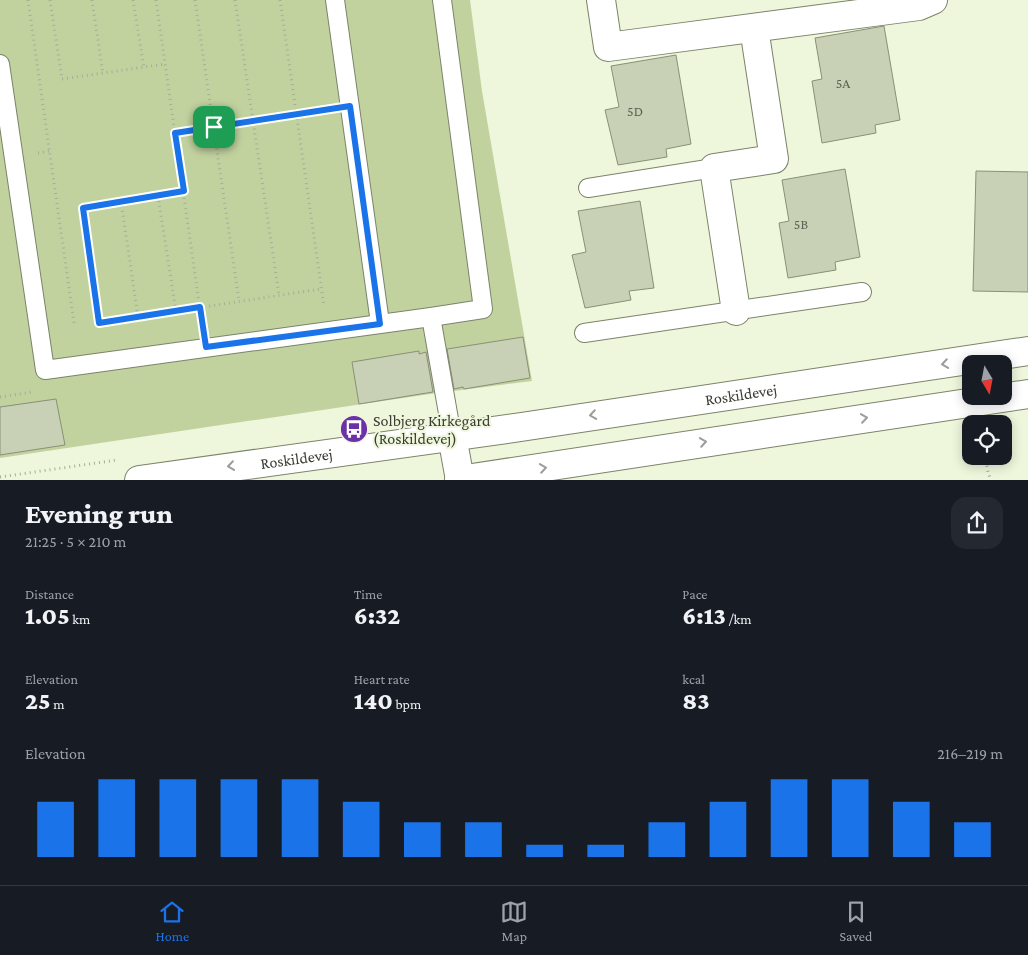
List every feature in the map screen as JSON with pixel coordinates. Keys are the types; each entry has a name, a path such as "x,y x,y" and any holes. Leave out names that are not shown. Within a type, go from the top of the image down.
{"street":[{"path":"601,0 608,47 919,6 933,0"},
{"path":"736,311 714,168 774,159 754,28"},
{"name":"Roskildevej","path":"139,480 1028,351"},
{"path":"452,436 459,480 1028,394"}],"lane":[{"path":"334,0 380,324"},
{"path":"0,64 45,370 430,317 483,309 442,0"},
{"path":"588,188 714,168"},
{"path":"584,333 862,292"},
{"path":"430,317 452,436"}],"path":[{"path":"28,0 74,323"},
{"path":"50,0 62,79 165,64"},
{"path":"92,0 103,74"},
{"path":"133,0 144,68"},
{"path":"156,0 206,347"},
{"path":"196,0 239,301"},
{"path":"235,0 279,295"},
{"path":"184,191 83,208 99,323 321,289 280,0"},
{"path":"175,133 350,106"},
{"path":"158,196 176,311"},
{"path":"121,201 138,317"},
{"path":"987,465 991,480"}],"green space":[{"path":"0,0 470,0 482,91 532,381 423,395 0,458"}],"building":[{"path":"884,26 900,120 875,125 876,133 822,143 812,81 822,79 815,38"},
{"path":"676,55 691,144 666,149 667,157 618,165 605,110 619,107 611,66"},
{"path":"845,169 860,257 835,262 836,270 788,278 779,223 789,221 782,180"},
{"path":"976,171 1028,172 1028,292 973,291"},
{"path":"640,201 654,288 629,291 631,300 585,308 572,255 586,252 578,211"},
{"path":"523,337 530,378 454,389 447,349"},
{"path":"419,351 419,354 426,352 433,392 359,404 352,362"},
{"path":"56,399 65,445 0,455 0,407"}],"place":[{"name":"Solbjerg Kirkegård (Roskildevej)","path":"354,429"}],"route":[{"path":"350,106 380,324 206,347 200,307 99,323 83,208 184,191 175,133 214,127 350,106"}]}
